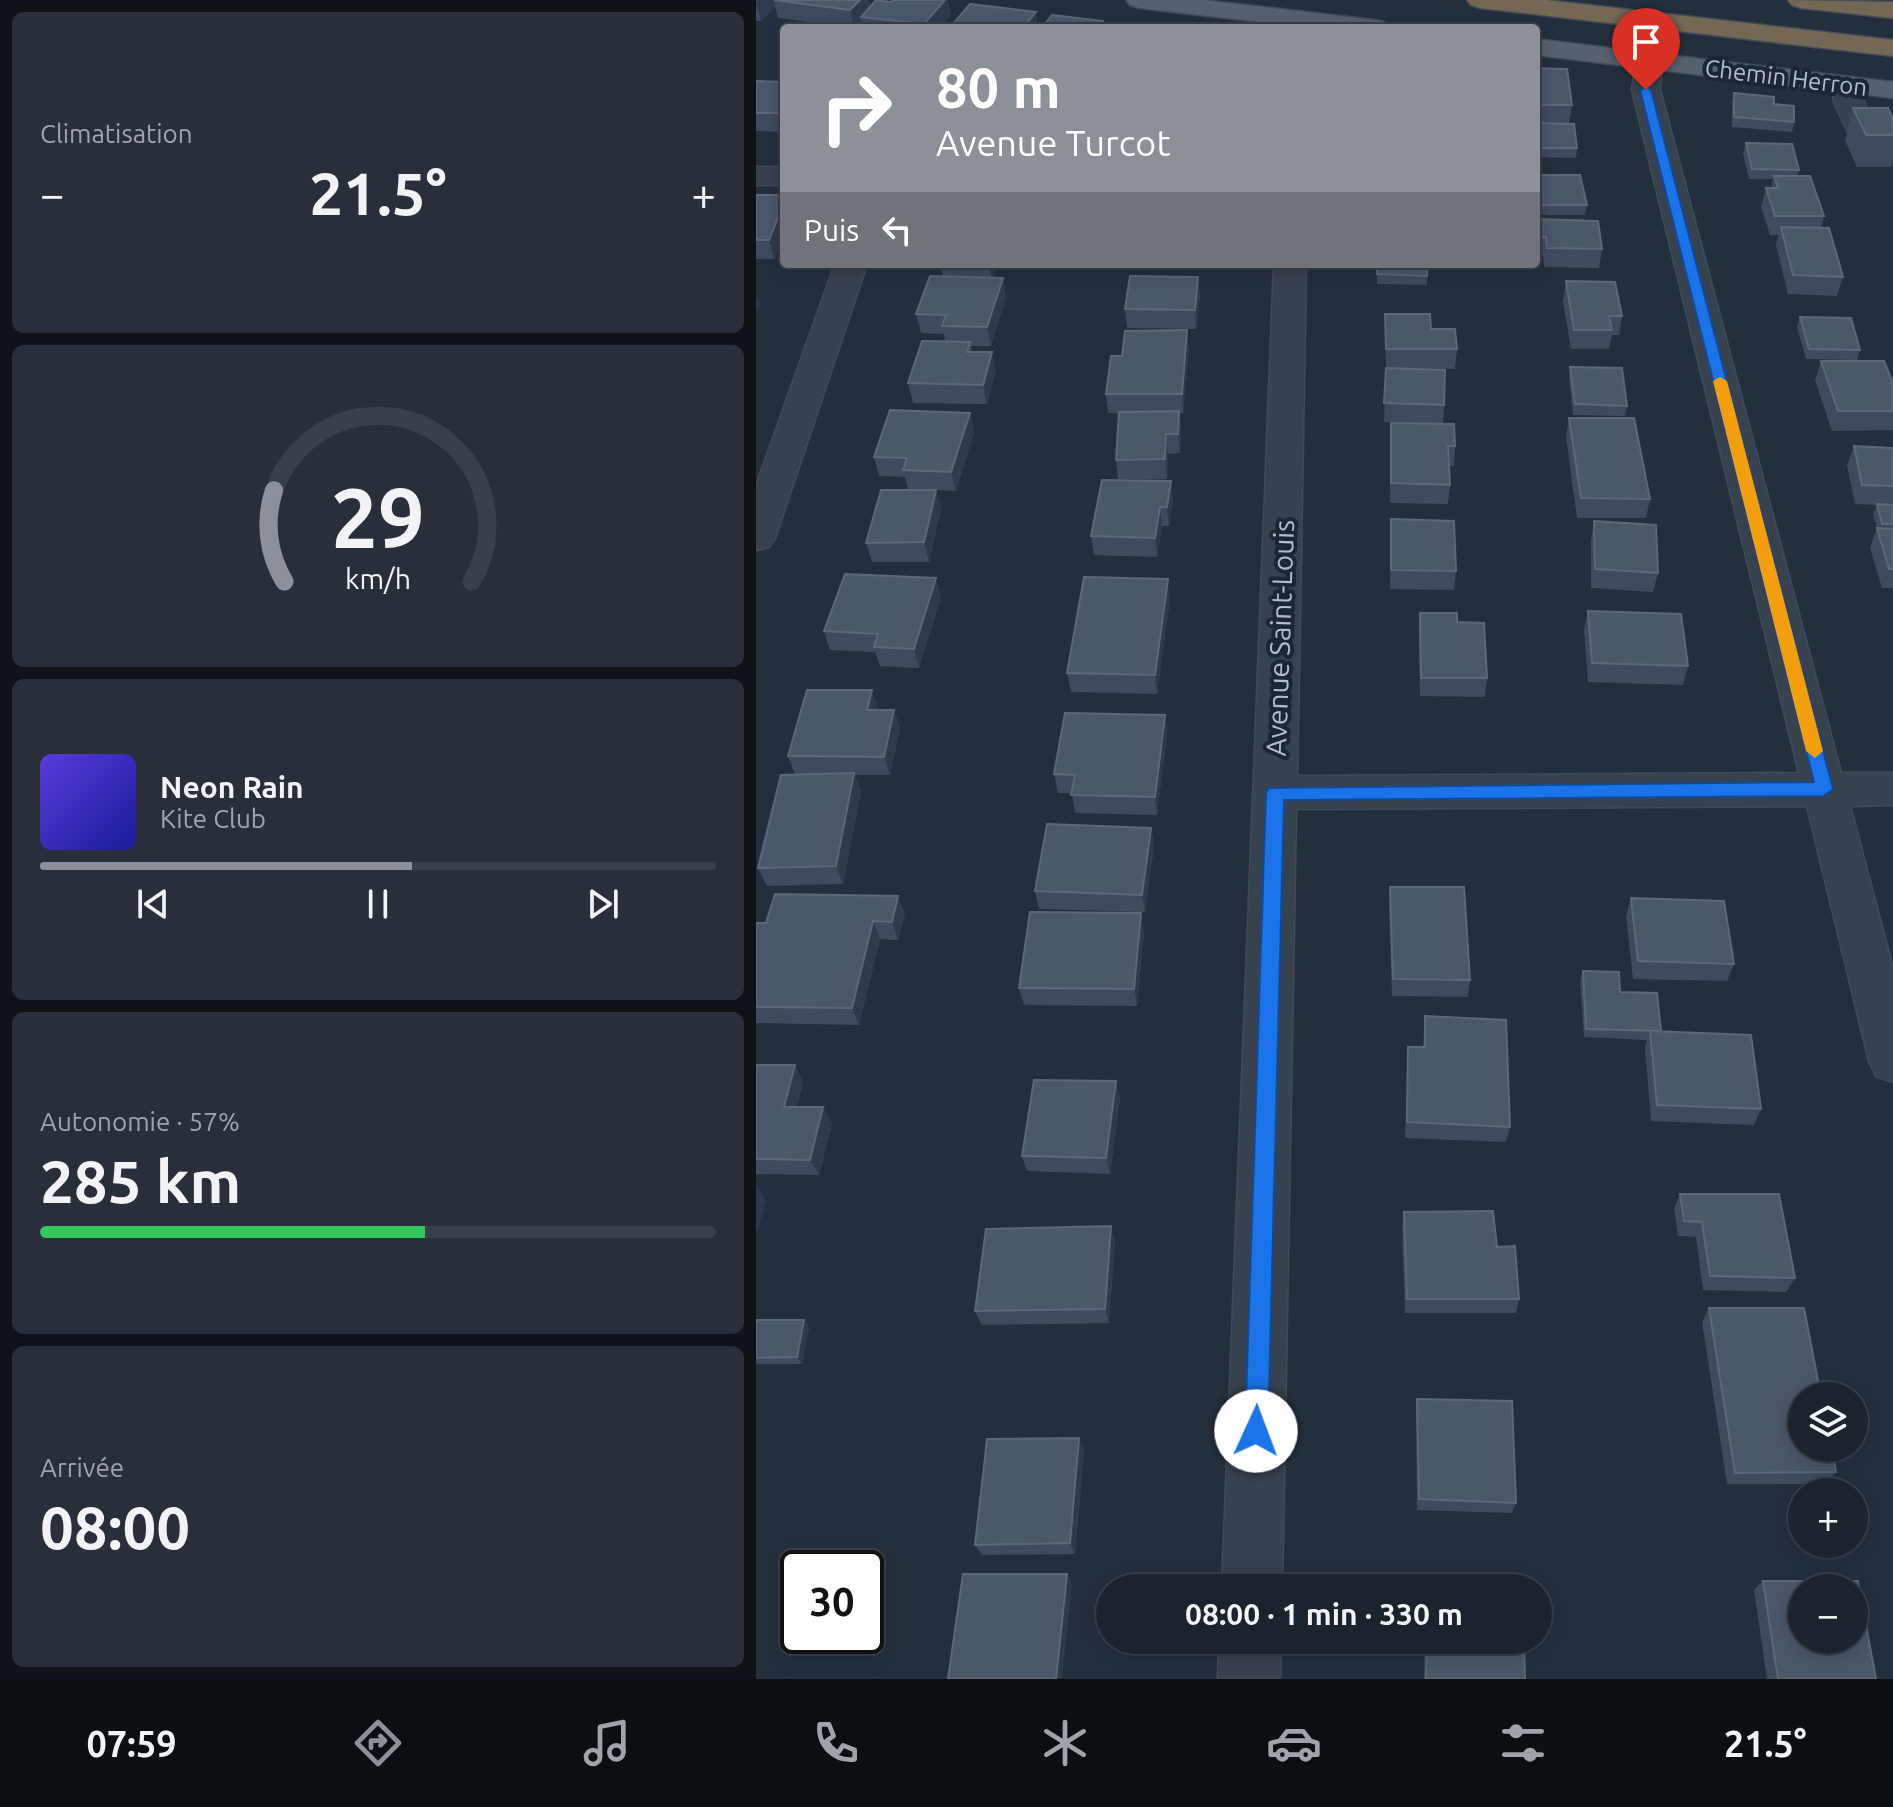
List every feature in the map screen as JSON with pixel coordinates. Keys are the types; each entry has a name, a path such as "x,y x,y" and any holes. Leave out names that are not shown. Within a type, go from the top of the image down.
{"highway":[{"path":"1480,0 1893,48"},
{"path":"1801,0 1893,10"}],"main road":[{"path":"1139,0 1305,24"},
{"name":"Chemin Herron","path":"1540,47 1893,90"}],"street":[{"path":"1649,61 1646,90 1893,1061"},
{"path":"1846,85 1848,102 1860,130"},
{"path":"756,176 780,176"},
{"path":"756,538 850,268"},
{"name":"Avenue Saint-Louis","path":"1252,1574 1290,268"},
{"path":"1275,793 1893,789"},
{"path":"1249,1679 1250,1654"}],"building":[{"path":"774,0 860,0 850,10"},
{"path":"876,0 945,0 924,24 861,17"},
{"path":"970,4 1036,12 1026,24 953,24"},
{"path":"1052,15 1103,21 1100,24 1044,24"},
{"path":"1540,68 1567,69 1572,105 1540,105"},
{"path":"756,81 780,82 780,113 756,113"},
{"path":"1734,93 1774,97 1774,104 1794,106 1794,122 1734,117"},
{"path":"1853,108 1888,108 1893,119 1893,135 1866,135"},
{"path":"1540,123 1574,124 1577,148 1540,148"},
{"path":"1746,143 1792,144 1799,170 1752,169"},
{"path":"1540,175 1580,175 1587,205 1541,205"},
{"path":"1774,176 1810,176 1824,216 1775,216 1766,188 1778,188"},
{"path":"756,195 780,195 780,213 769,240 756,240"},
{"path":"1540,219 1598,221 1602,249 1547,248 1546,237 1540,237"},
{"path":"1781,227 1829,228 1843,277 1793,275"},
{"path":"1377,268 1427,268 1427,276 1377,274"},
{"path":"930,276 1003,278 987,327 942,326 946,315 916,314"},
{"path":"1130,276 1198,277 1195,310 1125,309"},
{"path":"1566,281 1615,282 1622,316 1609,316 1612,330 1574,330"},
{"path":"1385,314 1430,314 1431,329 1455,329 1457,349 1386,349"},
{"path":"1800,317 1851,318 1860,350 1809,349"},
{"path":"1187,330 1182,394 1106,394 1111,356 1122,356 1125,331"},
{"path":"922,341 970,342 967,352 992,352 983,385 908,383"},
{"path":"1821,361 1884,361 1893,383 1893,411 1838,411"},
{"path":"1570,367 1622,368 1627,406 1575,404"},
{"path":"1386,368 1445,370 1444,405 1384,403"},
{"path":"890,410 970,413 951,472 903,470 907,458 874,457"},
{"path":"1179,411 1178,434 1166,434 1165,459 1116,460 1119,412"},
{"path":"1569,418 1634,418 1650,499 1581,498"},
{"path":"1391,423 1454,424 1455,446 1448,446 1450,485 1391,483"},
{"path":"1854,446 1893,448 1893,486 1862,485"},
{"path":"1102,480 1171,481 1167,507 1160,507 1155,538 1091,536"},
{"path":"881,490 936,490 924,542 866,543"},
{"path":"1877,504 1893,505 1893,524 1882,524"},
{"path":"1391,519 1454,521 1456,571 1391,570"},
{"path":"1594,521 1656,525 1658,573 1595,569"},
{"path":"1877,528 1893,529 1893,569 1889,569"},
{"path":"845,574 936,578 914,649 874,647 878,634 824,631"},
{"path":"1084,577 1168,579 1155,675 1067,673"},
{"path":"1588,611 1681,614 1688,666 1592,663"},
{"path":"1420,613 1457,613 1457,622 1484,623 1487,678 1421,678"},
{"path":"807,690 872,690 867,710 894,710 884,757 788,756"},
{"path":"1065,713 1165,715 1155,797 1071,795 1075,775 1054,774"},
{"path":"854,773 836,866 758,868 781,775"},
{"path":"1047,824 1151,828 1142,895 1035,891"},
{"path":"1390,887 1464,887 1470,980 1393,979"},
{"path":"775,894 898,896 892,922 873,921 852,1008 756,1007 756,923 766,923"},
{"path":"1631,898 1724,901 1734,964 1638,961"},
{"path":"1030,912 1141,913 1134,989 1019,988"},
{"path":"1583,971 1619,972 1620,992 1657,993 1661,1031 1586,1029"},
{"path":"1425,1016 1506,1020 1510,1127 1407,1122 1408,1047 1425,1047"},
{"path":"1650,1031 1751,1035 1761,1109 1657,1105"},
{"path":"756,1065 795,1065 784,1107 823,1107 810,1160 756,1159"},
{"path":"1034,1080 1116,1081 1106,1158 1022,1156"},
{"path":"1680,1194 1779,1194 1795,1278 1710,1276 1702,1222 1684,1221"},
{"path":"1493,1211 1497,1247 1515,1246 1519,1299 1407,1299 1404,1212"},
{"path":"1111,1226 1105,1309 975,1311 986,1229"},
{"path":"1709,1308 1804,1308 1818,1382 1788,1382 1788,1462 1834,1462 1836,1472 1735,1473"},
{"path":"756,1320 804,1320 797,1357 756,1358"},
{"path":"1417,1399 1512,1401 1516,1503 1419,1499"},
{"path":"1079,1438 1070,1543 975,1545 987,1439"},
{"path":"963,1574 1067,1574 1056,1679 948,1679"},
{"path":"1763,1581 1788,1581 1788,1654 1868,1654 1868,1635 1876,1679 1778,1679"},
{"path":"1427,1654 1524,1654 1525,1679 1426,1679"}],"slow traffic":[{"path":"1720,381 1815,751"}],"route":[{"path":"1256,1431 1275,793 1824,789 1646,90"}]}
